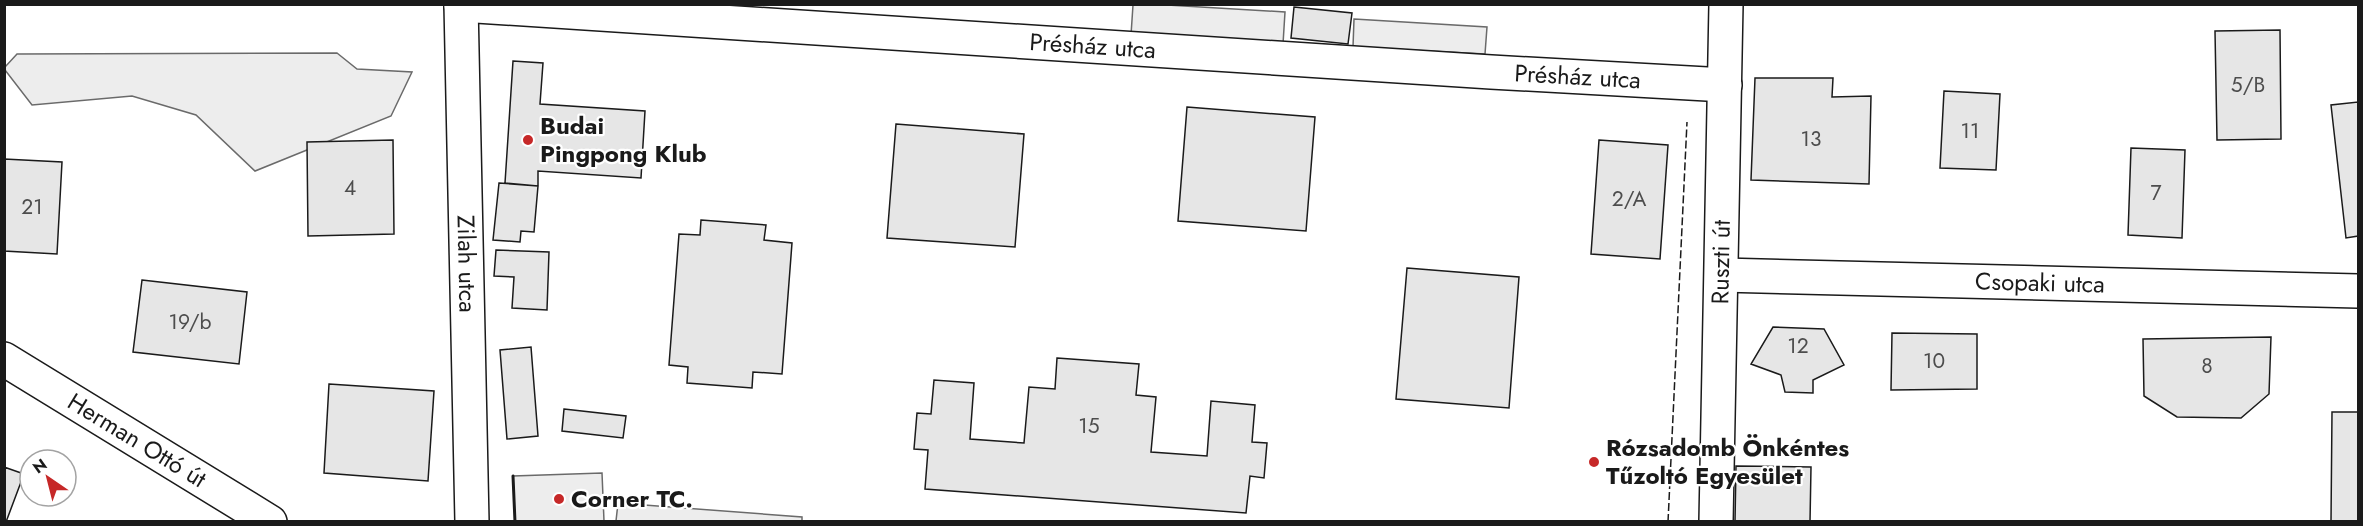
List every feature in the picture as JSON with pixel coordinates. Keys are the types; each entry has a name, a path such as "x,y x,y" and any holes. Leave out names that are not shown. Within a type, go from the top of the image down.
{"street":[{"name":"Ruszti út","path":"1716,522 1726,4"},
{"name":"Présház utca","path":"461,5 1491,72 1725,85"},
{"name":"Zilah utca","path":"461,5 472,522"},
{"name":"Csopaki utca","path":"1722,275 2358,291"},
{"name":"Herman Ottó út","path":"4,359 270,522"}],"shaded area":[{"path":"1133,5 1285,12 1283,44 1131,35"},
{"path":"1354,19 1487,27 1485,54 1353,47"},
{"path":"337,53 357,69 412,72 391,116 255,171 196,115 132,96 32,105 5,70 17,54"},
{"name":"Corner TC.","path":"602,473 604,521 515,521 513,476"},
{"name":"Corner TC.","path":"618,503 802,517 802,521 616,521"}],"building":[{"path":"1294,7 1352,13 1348,44 1291,38"},
{"path":"2280,30 2281,139 2217,140 2215,31"},
{"path":"513,61 543,63 540,104 645,111 641,178 538,171 538,186 505,183"},
{"path":"1755,78 1833,78 1832,97 1871,96 1869,184 1751,180"},
{"path":"1944,91 2000,94 1996,170 1940,168"},
{"path":"2358,102 2358,236 2346,238 2331,105"},
{"path":"1187,107 1315,117 1306,231 1178,221"},
{"path":"896,124 1024,134 1015,247 887,238"},
{"path":"393,140 394,234 308,236 307,142"},
{"path":"1599,140 1668,145 1660,259 1591,254"},
{"path":"2131,148 2185,150 2182,238 2128,235"},
{"path":"4,159 62,162 57,254 4,251"},
{"path":"499,183 538,186 534,232 521,231 520,242 493,240"},
{"path":"701,220 766,225 764,240 792,243 782,374 753,372 752,388 687,383 688,367 669,365 679,234 700,235"},
{"path":"496,250 549,252 547,310 512,308 514,277 494,276"},
{"path":"1407,268 1519,277 1509,408 1396,399"},
{"path":"142,280 247,292 239,364 133,352"},
{"path":"1773,327 1824,329 1844,365 1813,380 1813,393 1785,392 1781,375 1751,364"},
{"path":"1892,333 1977,334 1977,389 1891,390"},
{"path":"2271,337 2269,394 2241,418 2177,417 2144,396 2143,339"},
{"path":"531,347 538,436 507,439 500,350"},
{"path":"1057,358 1139,364 1136,395 1156,397 1151,452 1207,456 1211,401 1255,405 1252,442 1267,443 1264,478 1250,476 1246,513 925,489 928,450 914,449 917,413 931,414 934,380 974,383 970,439 1024,443 1029,387 1055,389"},
{"path":"329,384 434,391 428,481 324,473"},
{"path":"564,409 626,416 623,438 562,431"},
{"path":"2332,412 2358,412 2358,522 2331,522"},
{"path":"1736,466 1811,467 1810,522 1735,522"},
{"path":"4,467 18,472 18,490 6,522 4,522"}],"fence":[{"path":"1668,522 1687,122"}],"wall":[{"path":"513,476 515,522"}],"place":[{"name":"Budai Pingpong Klub","path":"528,140"},
{"name":"Rózsadomb Önkéntes Tűzoltó Egyesület","path":"1594,462"},
{"name":"Corner TC.","path":"559,499"}]}
